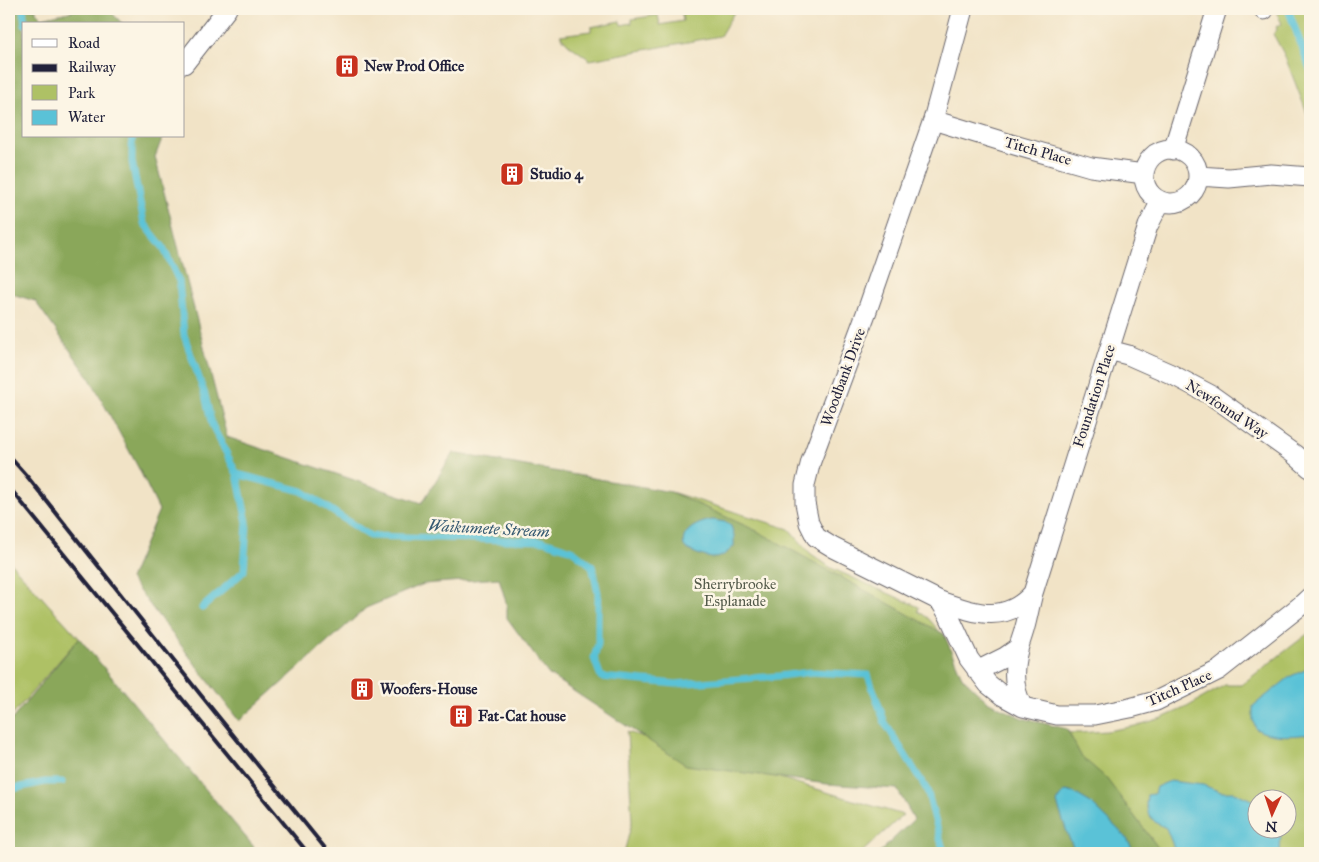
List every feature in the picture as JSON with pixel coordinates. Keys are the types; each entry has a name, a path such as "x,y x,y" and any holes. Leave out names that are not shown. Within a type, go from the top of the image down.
{"street":[{"path":"185,63 227,9"},
{"name":"Woodbank Drive","path":"940,602 816,537 809,524 805,503 805,485 811,461 868,308 933,120 963,9"},
{"path":"1173,150 1217,9"},
{"name":"Titch Place","path":"933,120 1091,167 1144,174"},
{"path":"1164,150 1173,150 1180,151 1193,161 1197,168 1198,176 1196,185 1186,198 1178,202 1169,203 1155,198 1146,187 1144,174 1150,159 1164,150"},
{"path":"1198,176 1229,178 1271,174 1310,178"},
{"name":"Foundation Place","path":"1023,706 1015,686 1015,673 1018,648 1025,629 1033,593 1148,226 1161,201"},
{"name":"Newfound Way","path":"1109,350 1128,355 1171,374 1211,395 1294,454 1310,468"},
{"path":"940,602 973,612 995,614 1020,606 1033,593"},
{"name":"Titch Place","path":"977,671 988,684 1003,696 1023,706 1057,715 1095,714 1130,708 1156,701 1219,670 1299,608 1310,597"},
{"path":"940,602 977,671 1018,648"}],"green space":[{"path":"9,9 36,9 36,12 42,18 81,9 108,9 121,22 22,22 22,138 162,138 155,157 227,437 422,503 453,453 671,492 757,531 944,634 962,677 987,701 1022,718 1067,729 1081,756 1106,778 1162,853 879,853 914,819 897,789 827,784 686,765 549,675 507,618 507,606 499,578 424,584 366,608 239,721 130,579 159,510 138,467 89,377 35,301 9,293"},
{"path":"681,9 736,9 720,36 590,60 568,44 560,35 591,31 591,27 620,21 621,25 632,23 632,19 658,15 660,25 683,21"},
{"path":"1275,9 1310,9 1310,121 1284,54 1273,34 1277,30 1276,27 1282,24"},
{"name":"Sherrybrooke Esplanade","path":"671,492 789,529 810,553 831,568 919,607 918,611 928,618 940,632 953,663 968,685 987,704 1052,732 1107,731 1135,726 1162,718 1187,707 1225,685 1241,685 1310,632 1310,853 939,853 931,822"},
{"path":"9,560 79,638 9,719"},
{"path":"79,638 259,853 9,853 9,723"},
{"path":"627,732 903,815 861,853 624,853 632,822"}],"water":[{"path":"713,520 725,522 731,526 734,535 734,546 722,556 713,558 697,554 684,546 683,540 685,535 692,527"},
{"path":"1310,668 1310,734 1275,735 1256,729 1253,720 1253,706 1291,676"},
{"path":"1170,781 1203,785 1221,792 1234,792 1246,797 1246,840 1281,840 1280,853 1176,853 1166,828 1156,823 1149,815 1146,805 1147,795 1154,794 1156,787"},
{"path":"1066,791 1074,793 1091,803 1126,837 1135,853 1076,853 1057,803 1060,796"}],"waterway":[{"name":"Waikumete Stream","path":"23,9 25,22"},
{"path":"1288,9 1310,69"},
{"name":"Waikumete Stream","path":"132,138 132,162 144,223 163,247 179,281 184,335 205,395 212,425 237,474 302,491 370,536 544,541 572,550 592,566 598,593 598,644 594,658 601,677 676,684 811,672 868,675 885,723 927,790 944,853"},
{"path":"202,608 244,571 247,522 237,474"},
{"path":"9,792 12,789 45,782 62,782"}],"railway":[{"path":"9,456 329,853"},
{"path":"9,487 308,853"}],"place":[{"name":"New Prod Office","path":"347,66"},
{"name":"Studio 4","path":"512,174"},
{"name":"Woofers-House","path":"362,689"},
{"name":"Fat-Cat house","path":"461,716"}]}
